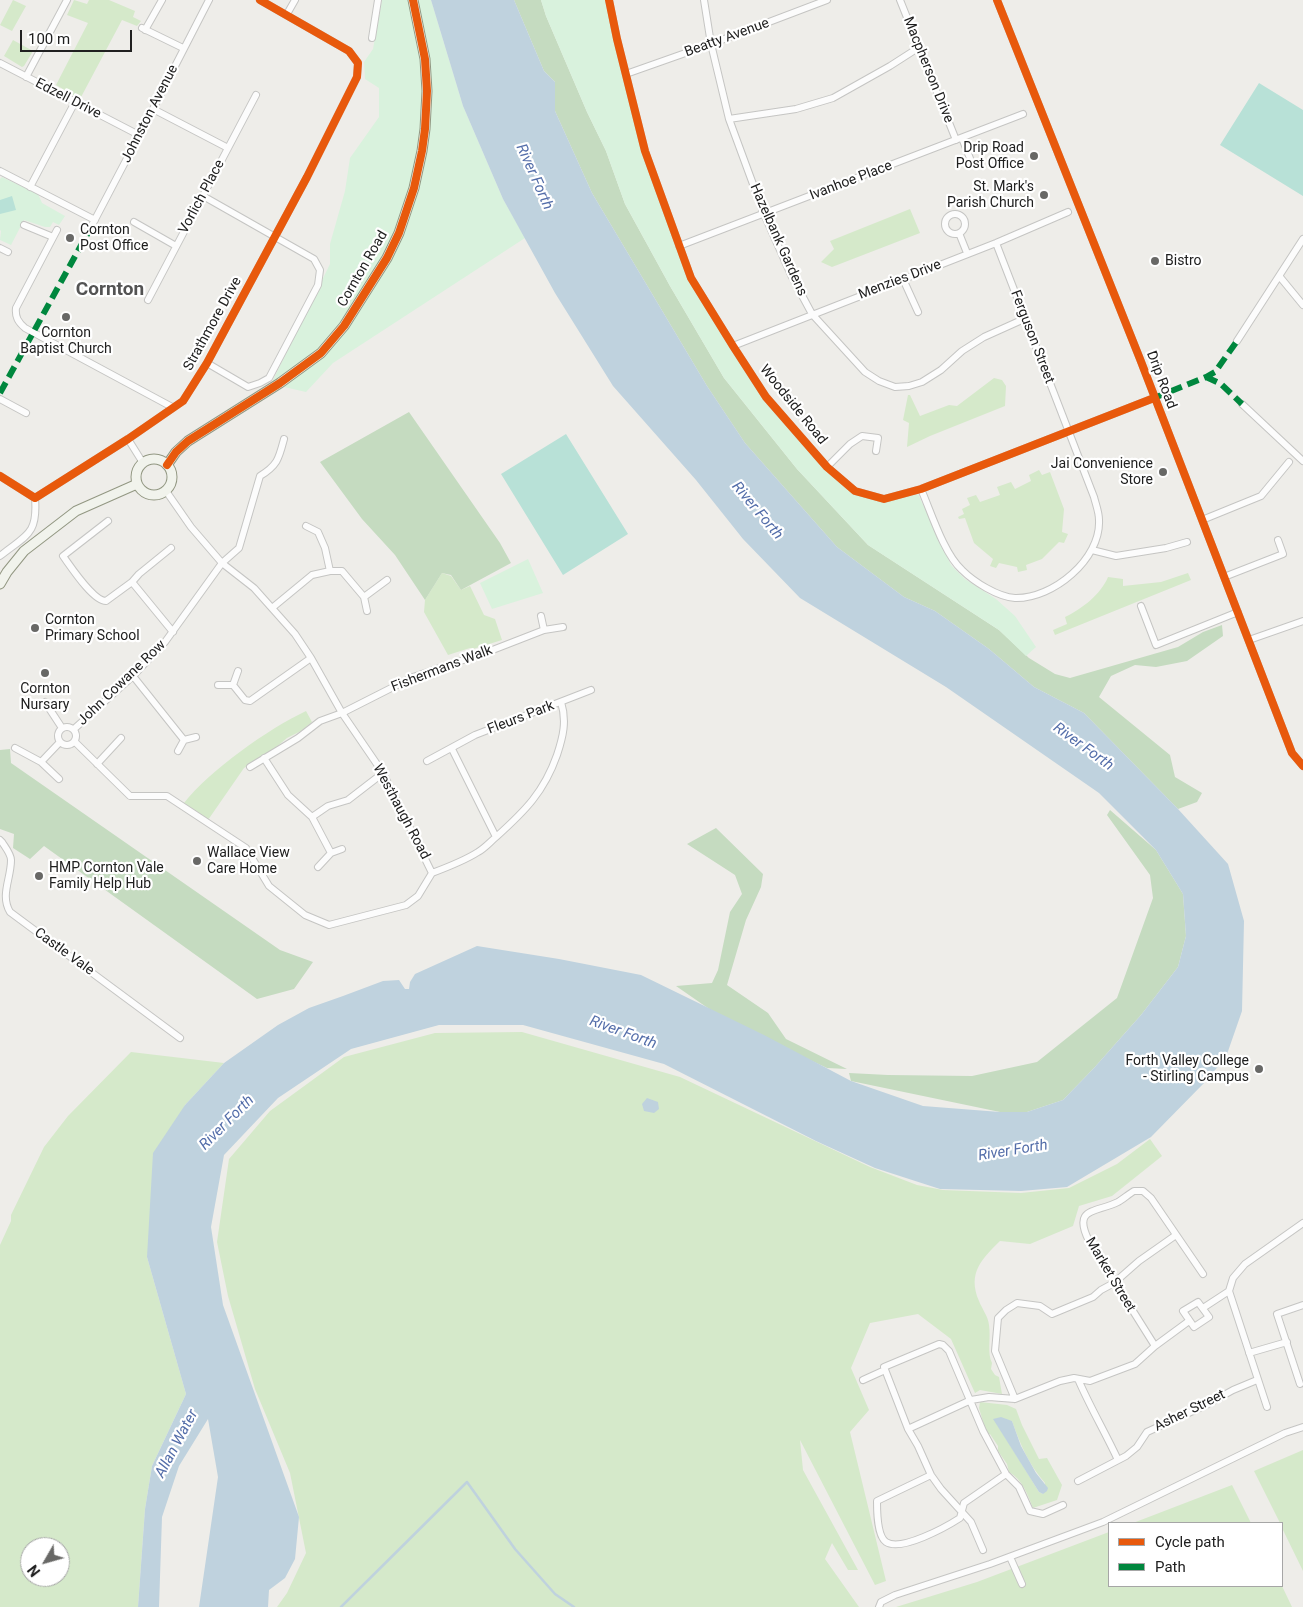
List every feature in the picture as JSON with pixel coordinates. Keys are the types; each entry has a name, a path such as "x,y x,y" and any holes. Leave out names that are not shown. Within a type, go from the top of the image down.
{"main road":[{"name":"Cornton Road","path":"167,465 176,452 188,441 280,383 322,353 344,326 387,258 399,232 414,188 425,129 427,91 425,59 413,0"},
{"path":"158,460 167,465 172,478 166,491 159,495 149,495 142,491 137,484 136,476 137,470 143,463 158,460"},
{"path":"0,584 24,551 76,511 137,484"}],"street":[{"path":"26,77 67,0"},
{"path":"162,0 144,29 184,48"},
{"name":"Johnston Avenue","path":"90,229 133,147 137,134 142,130 209,0"},
{"path":"260,0 287,14 295,0"},
{"path":"372,38 378,0"},
{"name":"Woodside Road","path":"609,0 616,39 644,151 691,278 732,346 766,397 827,467 855,491 884,499 921,489 1154,398"},
{"name":"Hazelbank Gardens","path":"704,0 711,44 729,119 764,214 791,275 812,314 865,372 879,381 895,387 909,386 922,382 941,370 962,351 984,337 1024,319"},
{"name":"Beatty Avenue","path":"626,74 827,0"},
{"name":"Macpherson Drive","path":"900,0 918,48 959,139 971,161"},
{"name":"Drip Road","path":"997,0 1250,640 1292,753 1303,766"},
{"name":"Strathmore Drive","path":"35,498 184,401 307,177 357,77 358,63 349,51 287,14"},
{"path":"729,119 796,109 833,98 918,48"},
{"path":"0,72 2,64"},
{"name":"Edzell Drive","path":"2,64 137,134"},
{"name":"Vorlich Place","path":"148,300 256,95"},
{"path":"30,187 75,102"},
{"path":"153,109 228,148"},
{"name":"Ivanhoe Place","path":"679,246 1023,114"},
{"path":"0,171 95,220"},
{"path":"203,196 314,259 320,270 318,285 269,378 248,387 207,362"},
{"name":"Menzies Drive","path":"732,346 996,243 1068,212"},
{"path":"134,222 176,246"},
{"path":"24,225 53,237"},
{"path":"57,230 16,308 15,313 18,321 25,328 172,408"},
{"path":"959,233 967,253"},
{"path":"1238,341 1303,239"},
{"name":"Ferguson Street","path":"996,243 1068,431"},
{"path":"0,248 8,252"},
{"path":"1280,277 1303,305"},
{"path":"903,279 918,312"},
{"path":"0,398 26,413"},
{"path":"1242,404 1303,461"},
{"path":"921,489 952,558 962,571 976,581 1007,597 1017,598 1044,593 1073,574 1092,550 1099,520 1094,497 1068,431"},
{"path":"827,467 850,444 862,436 878,438 876,451"},
{"name":"John Cowane Row","path":"74,729 133,676 173,632 222,564 239,548 260,476 278,462 284,438"},
{"path":"128,439 143,463"},
{"path":"1202,520 1262,496 1290,462"},
{"path":"0,476 35,498 37,516 32,531 0,556"},
{"name":"Westhaugh Road","path":"97,764 130,796 167,796 246,848 269,886 306,915 329,926 406,905 418,896 432,873 384,773 342,712 295,634 254,588 222,564 191,528 166,491"},
{"path":"108,521 63,556 93,595 102,601 106,601 132,582 138,574 171,548"},
{"path":"306,526 318,532 325,548 330,571"},
{"path":"1224,577 1283,554 1278,540"},
{"path":"1092,550 1116,556 1166,548 1187,542"},
{"path":"272,608 312,575 330,571 342,571 364,597 367,611"},
{"path":"364,597 387,580"},
{"path":"132,582 173,632"},
{"path":"1140,606 1156,645 1238,612"},
{"path":"540,616 544,630"},
{"path":"1250,640 1303,621"},
{"name":"Fishermans Walk","path":"250,767 298,738 315,724 413,677 490,651 544,630 563,627"},
{"path":"233,685 245,700 250,701 311,658"},
{"path":"233,685 238,670"},
{"path":"133,676 184,740"},
{"path":"218,685 233,685"},
{"name":"Fleurs Park","path":"427,761 475,735 591,690"},
{"path":"46,702 62,728"},
{"path":"432,873 480,852 514,822 526,808 550,776 564,735 564,711 561,702"},
{"path":"62,728 74,729 77,737 75,742 68,746 60,742 58,733 62,728"},
{"path":"178,752 184,740 196,737"},
{"path":"75,742 97,764 121,738"},
{"path":"41,762 60,742"},
{"path":"15,748 41,762 59,779"},
{"path":"452,749 496,837"},
{"path":"264,758 288,796 312,817 331,853"},
{"path":"312,817 328,806 348,800 384,773"},
{"name":"Castle Vale","path":"0,840 11,858 4,892 4,905 10,912 180,1038"},
{"path":"318,867 331,853 342,849"},
{"name":"Market Street","path":"1154,1346 1083,1230 1082,1222 1087,1214 1118,1202 1134,1191 1143,1192 1151,1198 1203,1274"},
{"path":"1267,1407 1229,1291 1233,1278 1245,1264 1303,1224"},
{"path":"1015,1400 995,1351 998,1318 1017,1303 1040,1306 1052,1314 1094,1297 1100,1290 1114,1283 1139,1261 1176,1236"},
{"path":"1203,1308 1229,1291"},
{"path":"1198,1302 1209,1317 1194,1327 1189,1321 1183,1312 1198,1302"},
{"path":"1300,1384 1277,1314 1303,1306"},
{"path":"908,1429 971,1400 989,1397 1015,1400 1060,1381 1074,1378 1090,1381 1134,1364 1154,1346 1189,1321"},
{"path":"1249,1353 1287,1342"},
{"path":"983,1550 971,1522 941,1490 931,1475 908,1429 884,1367 939,1344 943,1345 950,1351 983,1431 1006,1474 1019,1487 1030,1511 1043,1514 1063,1505"},
{"path":"863,1380 885,1370"},
{"path":"1078,1379 1118,1460"},
{"name":"Asher Street","path":"1078,1481 1137,1448 1147,1432 1206,1406 1233,1390 1257,1380"},
{"path":"879,1607 880,1602 895,1595 1103,1522 1285,1433 1303,1427"},
{"path":"931,1475 877,1501 879,1530 886,1542 892,1544 913,1541 949,1526 960,1518 964,1503 1006,1474"},
{"path":"1010,1556 1022,1584"}],"green space":[{"path":"13,0 26,6 12,31 0,25"},
{"path":"74,0 87,4 89,0 109,0 135,11 133,17 141,21 137,26 122,20 80,99 56,85 88,23 67,15"},
{"path":"382,0 431,0 463,106 503,199 525,238 333,363 306,392 271,384 330,264 330,244 345,191 350,158 379,117 379,88 365,79 364,62 373,49"},
{"path":"514,0 541,0 587,112 606,151 625,204 724,378 797,469 868,545 999,630 1029,658 1055,674 1070,678 1178,647 1203,632 1222,625 1223,636 1187,661 1156,667 1135,665 1111,676 1099,697 1170,755 1175,777 1202,793 1197,802 1178,809 1084,713 1034,687 989,649 935,611 904,597 837,547 745,443 707,386 592,193 555,111 555,82 544,71"},
{"path":"541,0 606,0 643,154 693,285 774,409 848,487 886,501 918,494 951,565 965,579 996,599 1015,616 1036,647 1026,656 999,630 868,545 797,469 724,378 625,204 606,151 587,112"},
{"path":"13,40 33,51 22,67 4,56"},
{"path":"2,177 38,194 42,203 65,216 59,225 53,222 50,227 45,227 24,220 11,245 0,240 0,179"},
{"path":"910,209 920,233 832,267 821,262 834,249 830,241"},
{"path":"994,378 1002,380 1006,386 1005,406 907,447 909,423 903,420 908,395 910,395 920,416 949,405 957,406"},
{"path":"409,412 500,543 511,563 461,590 451,575 442,573 425,600 395,555 362,519 320,462"},
{"path":"1039,470 1042,475 1050,472 1064,509 1062,532 1068,534 1064,543 1059,542 1042,559 1026,565 1027,570 1018,572 1017,567 999,563 996,568 990,566 993,559 974,543 965,518 959,519 958,517 964,514 962,509 970,505 967,498 976,495 980,502 1000,495 997,487 1011,482 1015,489 1031,481 1029,475"},
{"path":"528,559 543,593 492,609 480,583"},
{"path":"442,573 451,576 461,590 470,586 484,615 495,619 502,640 448,655 424,612 425,600"},
{"path":"1188,573 1191,580 1055,635 1053,630 1067,624 1065,617 1078,610 1090,600 1101,589 1108,577 1123,579 1123,586 1161,582"},
{"path":"306,711 312,722 244,768 208,820 184,803 209,777 240,751 275,728"},
{"path":"10,749 11,763 280,950 313,962 294,989 257,999 44,846 30,859 13,848 14,834 0,829 0,750"},
{"path":"1110,810 1156,850 1183,894 1186,936 1178,967 1141,1015 1094,1068 1063,1100 1027,1112 1000,1112 851,1081 849,1073 972,1076 1037,1062 1117,998 1153,898 1150,875 1107,815"},
{"path":"716,828 763,874 761,887 746,920 727,985 768,1013 786,1039 847,1069 827,1068 728,1022 676,986 712,983 718,970 730,912 742,894 735,875 687,844"},
{"path":"522,1032 680,1077 870,1167 917,1185 943,1190 1021,1193 1069,1188 1117,1164 1150,1139 1162,1156 1112,1196 1079,1206 1073,1226 1030,1244 1000,1241 982,1261 976,1274 976,1291 988,1322 991,1369 999,1377 1002,1394 980,1390 975,1393 951,1339 918,1314 870,1323 851,1368 869,1410 850,1432 886,1581 875,1585 800,1440 803,1470 858,1570 848,1570 832,1543 825,1559 859,1607 277,1607 287,1593 306,1553 290,1473 255,1389 228,1296 217,1242 229,1159 270,1111 344,1057 435,1033"},
{"path":"131,1052 224,1063 185,1105 147,1257 186,1394 152,1466 145,1509 138,1607 0,1607 0,1245 11,1221 11,1215 44,1147 68,1116"},
{"path":"980,1402 1007,1405 1016,1409 1039,1459 1047,1458 1062,1485 1057,1500 1033,1508 1021,1483 1009,1472 1007,1464 998,1451 998,1446 990,1434 987,1435 979,1408","holes":["994,1419 1012,1421 1026,1454 1034,1469 1045,1483 1043,1494 1039,1492"]},
{"path":"1303,1450 1303,1571 1283,1530 1283,1522 1280,1522 1254,1471"},
{"path":"1232,1485 1250,1522 1136,1522"},
{"path":"1108,1532 1108,1587 1282,1587 1292,1607 896,1607 977,1582"}],"shaded area":[{"path":"1259,83 1303,110 1303,196 1220,145"},
{"path":"12,196 16,210 0,214 0,200"},
{"path":"566,434 628,534 563,575 501,474"}],"water":[{"path":"431,0 514,0 544,71 555,82 555,111 592,193 707,386 745,443 837,547 904,597 935,611 989,649 1034,687 1084,713 1178,809 1228,864 1244,921 1242,1011 1226,1057 1205,1082 1151,1137 1067,1187 1021,1191 940,1189 875,1168 816,1141 664,1064 523,1025 439,1025 351,1049 278,1098 224,1155 211,1227 223,1305 299,1517 295,1559 285,1578 269,1590 268,1607 199,1607 218,1477 208,1419 179,1466 162,1517 159,1607 138,1607 145,1509 152,1466 186,1394 147,1257 153,1153 185,1105 224,1063 278,1025 309,1008 383,981 399,980 405,989 409,989 410,982 415,974 477,946 641,975 764,1035 851,1081 923,1106 1000,1112 1027,1112 1063,1100 1094,1068 1141,1015 1178,967 1186,936 1183,894 1156,850 1099,793 946,687 800,598 743,539 696,480 613,386 555,293 503,199 463,106"},
{"path":"647,1098 658,1102 659,1109 654,1113 644,1111 642,1104"},
{"path":"1001,1417 1012,1421 1021,1446 1036,1473 1048,1488 1043,1494 1039,1492 993,1419"}],"waterway":[{"path":"341,1607 467,1482 515,1549 555,1594 574,1607"}],"marked path":[{"path":"0,393 90,229"},
{"path":"1154,398 1215,372 1237,341"},
{"path":"1206,377 1221,384 1242,404"}],"cycle path":[{"path":"0,476 35,498 128,439 183,401 207,363 307,177 357,77 358,63 349,51 260,0"},
{"path":"167,465 176,452 188,441 280,383 321,353 344,326 387,258 399,233 414,188 425,129 427,91 425,59 413,0"},
{"path":"609,0 645,151 691,278 766,397 827,467 855,491 884,499 921,489 1154,398"},
{"path":"997,0 1140,359 1292,753 1303,766"}],"place":[{"name":"Drip Road Post Office","path":"1034,156"},
{"name":"St. Mark's Parish Church","path":"1044,195"},
{"name":"Cornton Post Office","path":"70,238"},
{"name":"Bistro","path":"1155,261"},
{"name":"Cornton Baptist Church","path":"66,317"},
{"name":"Jai Convenience Store","path":"1163,472"},
{"name":"Cornton Primary School","path":"35,628"},
{"name":"Cornton Nursary","path":"45,673"},
{"name":"Wallace View Care Home","path":"197,861"},
{"name":"HMP Cornton Vale Family Help Hub","path":"39,876"},
{"name":"Forth Valley College - Stirling Campus","path":"1259,1069"}],"district":[{"name":"Cornton","path":"110,290"}],"water label":[{"name":"River Forth","path":"534,177"},
{"name":"River Forth","path":"757,511"},
{"name":"River Forth","path":"1083,747"},
{"name":"River Forth","path":"623,1033"},
{"name":"River Forth","path":"227,1123"},
{"name":"River Forth","path":"1013,1151"},
{"name":"Allan Water","path":"177,1444"}]}
